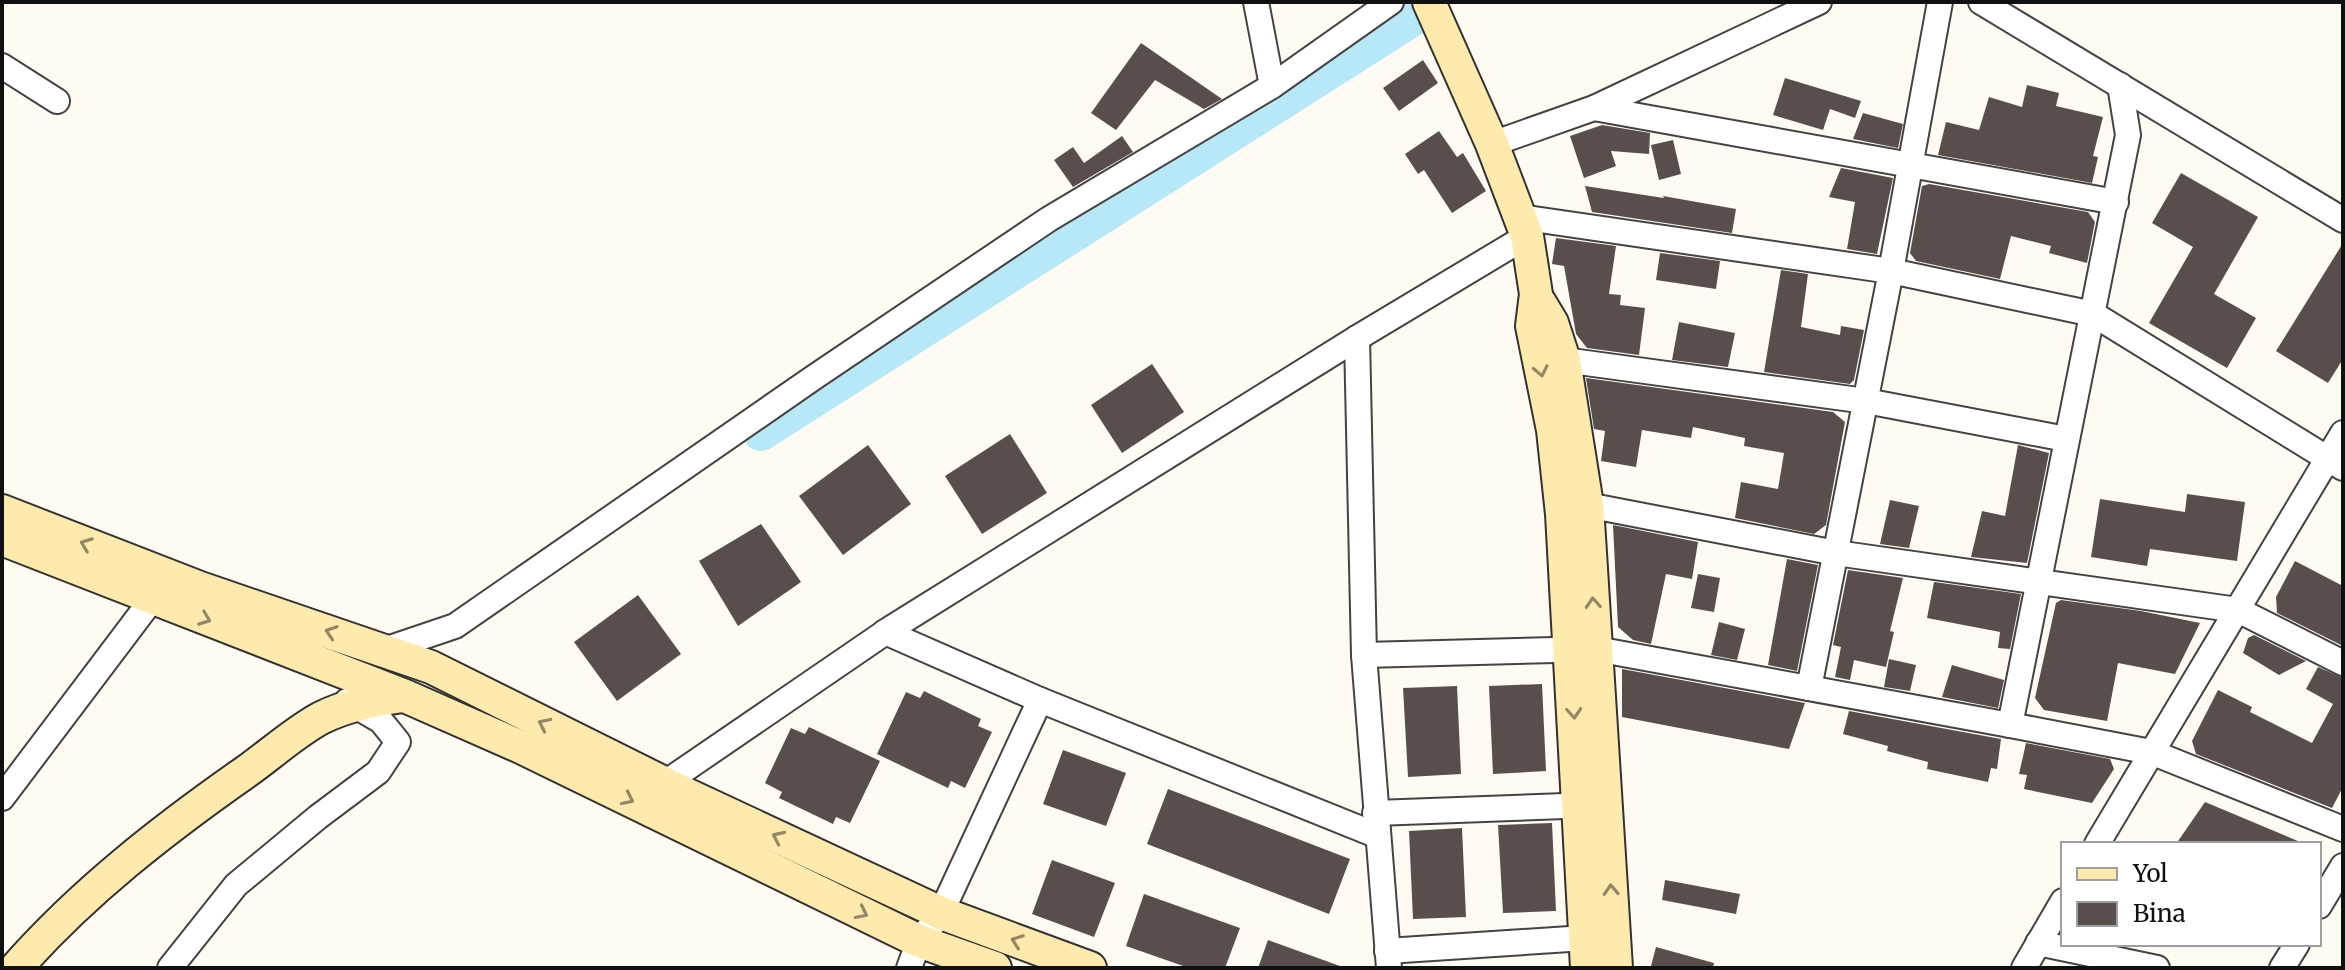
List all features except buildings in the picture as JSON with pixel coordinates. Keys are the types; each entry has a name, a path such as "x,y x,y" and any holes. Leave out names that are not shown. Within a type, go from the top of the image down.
{"main road":[{"path":"1429,2 1492,144 1523,227 1536,294 1552,323 1564,360 1587,505 1583,649"},
{"path":"1536,294 1532,326 1553,430 1562,514 1583,649 1601,953"},
{"path":"2,511 200,588 431,667 665,783 941,913 1090,968"},
{"path":"2,539 153,598 343,700 405,696 523,748 914,955 995,968"},
{"path":"13,968 94,889 200,804 343,700 384,650"},
{"path":"405,696 431,667"}],"street":[{"path":"1256,2 1272,86"},
{"path":"384,650 455,626 1049,219 1272,86 1391,2"},
{"path":"1492,144 1594,108 1819,2"},
{"path":"1809,688 1940,2"},
{"path":"1981,2 2343,220"},
{"path":"2,66 57,101"},
{"path":"2010,725 2128,135 2120,85"},
{"path":"1594,108 2116,202"},
{"path":"665,783 885,632 1357,338 1523,227 1891,271 2093,314 2335,463"},
{"path":"1357,338 1364,655 1388,960 1601,953"},
{"path":"1564,360 1866,401 2066,439"},
{"path":"2098,842 2238,610 2335,463 2343,433"},
{"path":"1587,505 1836,553 2238,610 2343,663"},
{"path":"2,798 153,598"},
{"path":"431,667 455,626"},
{"path":"885,632 1040,700 1375,824 1593,805"},
{"path":"1364,655 1583,649 1809,688 2151,752 2343,829"},
{"path":"170,968 236,885 378,772 398,742 381,721 343,700"},
{"path":"914,955 941,913 1040,700"},
{"path":"2321,903 2343,866"},
{"path":"2024,968 2061,904"},
{"path":"2038,943 2157,968"},
{"path":"2282,968 2296,946"},
{"path":"2,963 13,968"}],"waterway":[{"path":"761,433 1418,15"}]}
